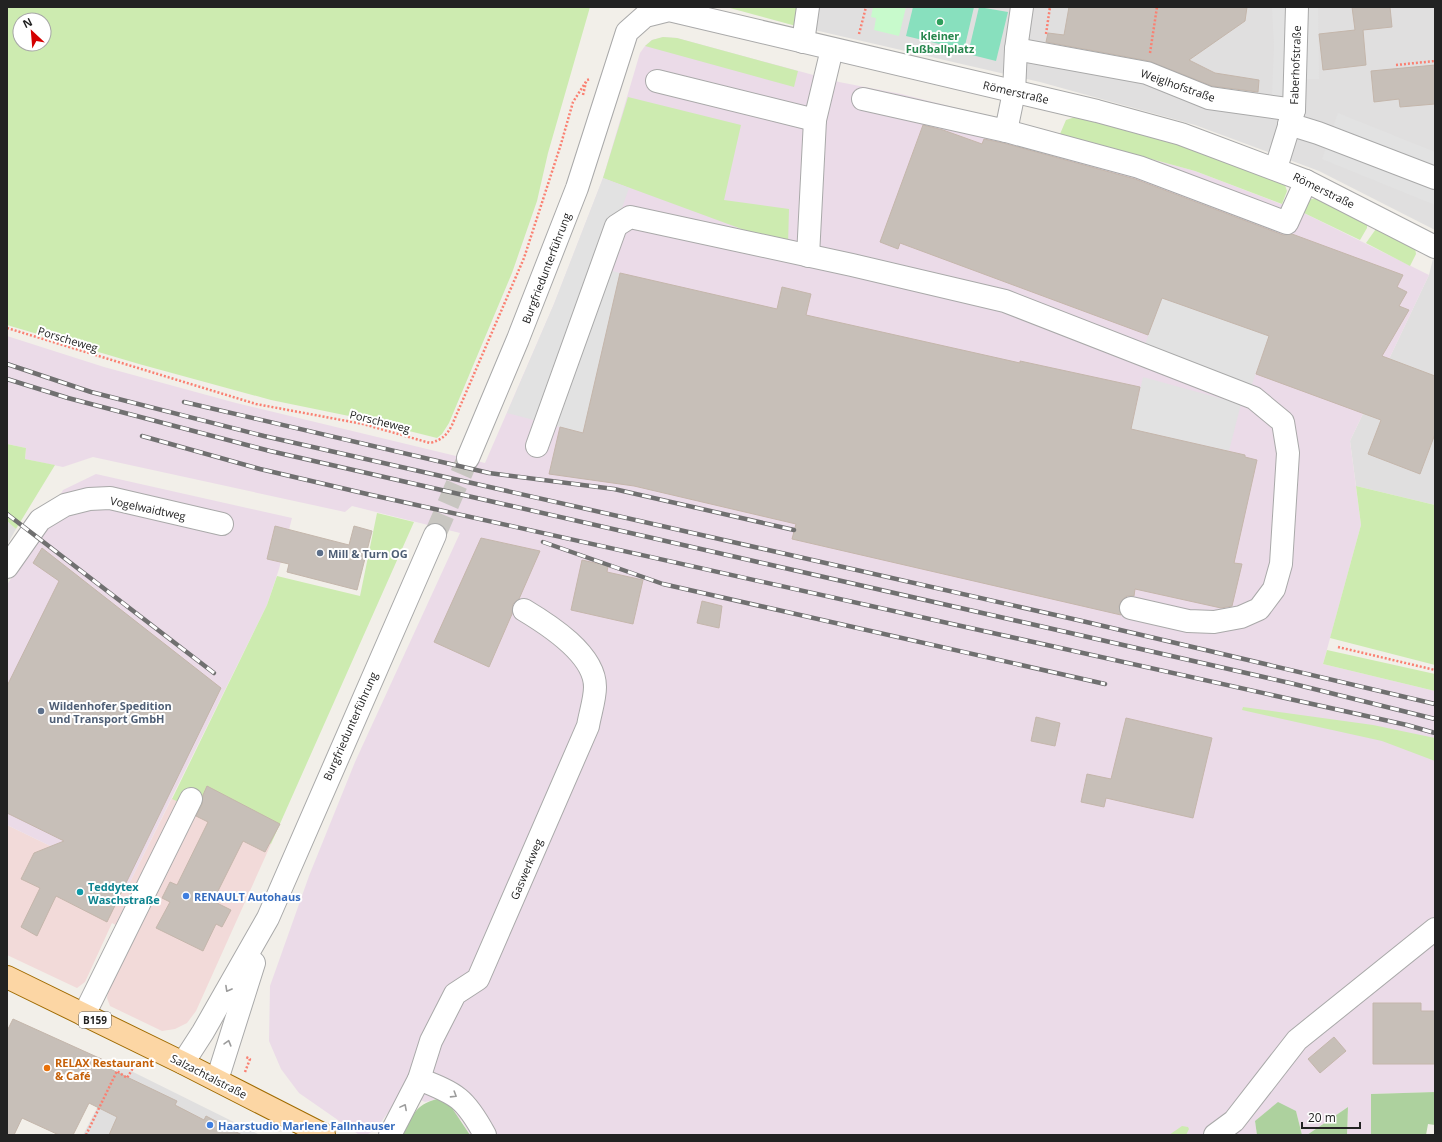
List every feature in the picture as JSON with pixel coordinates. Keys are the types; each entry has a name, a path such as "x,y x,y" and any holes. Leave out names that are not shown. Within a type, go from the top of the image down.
{"main road":[{"name":"Salzachtalstraße","path":"7,977 183,1063 324,1135"}],"street":[{"path":"803,42 808,7"},
{"path":"1006,131 1014,92 1016,49 1022,7"},
{"name":"Faberhofstraße","path":"1276,168 1291,117 1297,7"},
{"name":"Römerstraße","path":"612,73 627,32 645,16 669,10 1097,111 1181,134 1306,180 1435,247"},
{"path":"808,256 815,120 832,49"},
{"name":"Weiglhofstraße","path":"1016,49 1147,73 1209,98 1291,117 1318,133 1435,178"},
{"name":"Burgfriedunterführung","path":"468,458 518,339 576,188 612,73"},
{"path":"658,81 815,120"},
{"path":"863,99 1006,131 1139,167 1288,223 1306,180"},
{"path":"537,446 616,226 630,217 1006,301 1254,398 1283,422 1288,453 1281,564 1274,589 1259,609 1241,617 1214,622 1188,621 1131,608"},
{"name":"Vogelwaidtweg","path":"7,566 40,520 65,505 88,499 110,498 222,524"},
{"name":"Burgfriedunterführung","path":"217,1080 268,918 434,535"},
{"name":"Gaswerkweg","path":"390,1135 419,1079 431,1041 455,994 478,978 588,726 595,686 592,671 576,649 549,625 524,610"},
{"path":"84,1015 191,799"},
{"name":"Burgfriedunterführung","path":"183,1063 210,1020 268,918"},
{"path":"1215,1135 1234,1121 1297,1040 1435,929"},
{"path":"419,1079 459,1097 470,1109 485,1135"}],"path":[{"path":"854,54 866,7"},
{"path":"1042,54 1050,7"},
{"path":"1147,73 1158,7"},
{"path":"1396,65 1435,62"},
{"name":"Porscheweg","path":"7,328 256,404 363,424 430,443 440,440 447,434 452,425 524,258 573,102 587,80 612,73"},
{"path":"561,144 566,146"},
{"path":"1338,647 1435,670"},
{"path":"86,1135 117,1071 127,1078 146,1045"}],"shaded area":[{"path":"798,7 1435,7 1435,230 1319,171 1195,125 1040,82 797,26"},
{"path":"1272,7 1318,7 1319,79 1304,79 1303,99 1272,97 1274,46"},
{"path":"663,37 677,38 839,82 901,94 1060,134 1195,171 1302,212 1429,275 1350,441 1361,525 1323,664 1435,691 1435,1092 1371,1094 1371,1135 1347,1135 1348,1107 1307,1135 1302,1135 1296,1111 1255,1121 1257,1135 470,1135 462,1121 437,1099 425,1102 403,1092 376,1129 368,1134 358,1134 299,1093 281,1069 269,1041 270,986 309,876 355,762 460,533 352,506 345,512 93,457 63,467 25,459 26,448 7,444 7,336 104,367 236,403 485,463 554,304 603,178 640,53 652,40"},
{"path":"1338,113 1435,152 1435,205 1322,159"},
{"path":"603,178 629,188 601,268 620,273 583,433 507,413 554,304"},
{"path":"1435,251 1435,505 1356,486 1350,441 1429,275"},
{"path":"1162,298 1269,336 1251,387 1143,350"},
{"path":"1143,377 1241,404 1229,451 1131,429"},
{"path":"96,474 292,518 279,569 267,605 129,884 7,825 7,585 35,540 63,490"},
{"path":"7,521 16,529 7,545"},
{"path":"172,798 271,844 196,1011 187,1023 175,1029 162,1031 110,1006 107,998 108,992 136,936 112,923 85,982 77,988 7,955 7,825 129,884"},
{"path":"119,1065 260,1135 83,1135"}],"green space":[{"path":"7,7 590,7 548,153 537,201 512,273 449,423 442,434 437,438 349,416 271,400 139,364 7,325"},
{"path":"726,7 798,7 796,26"},
{"path":"873,7 906,7 899,36 874,30 876,18 871,17"},
{"name":"kleiner Fußballplatz","path":"913,7 974,7 964,50 906,36"},
{"path":"979,7 1008,12 996,61 968,54"},
{"path":"663,37 677,38 798,71 794,87 645,46 652,40"},
{"path":"628,97 741,125 724,200 789,209 788,246 603,178"},
{"path":"1078,116 1183,145 1284,182 1287,191 1282,204 1195,171 1060,134 1066,120"},
{"path":"1322,198 1367,222 1367,228 1360,240 1302,212 1311,199"},
{"path":"1378,226 1415,248 1416,254 1410,266 1366,243"},
{"path":"7,444 26,448 25,459 55,465 16,529 7,521"},
{"path":"1356,486 1435,505 1435,665 1330,638 1361,525"},
{"path":"377,513 414,522 271,844 172,799 267,605 277,576 360,596"},
{"path":"1327,650 1435,674 1435,691 1323,664"},
{"path":"1243,707 1373,725 1435,738 1435,761 1382,741 1242,710"},
{"path":"1435,1092 1435,1125 1428,1124 1426,1135 1371,1135 1371,1094"},
{"path":"437,1099 450,1105 470,1135 402,1135 415,1112 423,1104"},
{"path":"1278,1102 1296,1111 1302,1135 1257,1135 1255,1121"},
{"path":"1348,1107 1347,1135 1307,1135"},
{"path":"1182,1126 1188,1127 1189,1129 1186,1135 1169,1135"}],"building":[{"path":"1069,7 1247,7 1245,21 1189,60 1215,73 1259,80 1258,92 1212,86 1149,61 1046,42 1048,33 1064,35"},
{"path":"1352,7 1390,7 1392,27 1363,30 1366,65 1323,70 1319,34 1355,30"},
{"path":"1435,65 1435,104 1400,107 1399,99 1374,102 1371,71"},
{"path":"923,125 943,130 982,144 984,139 1003,143 1135,179 1283,235 1292,234 1403,275 1397,287 1407,292 1399,306 1409,310 1382,356 1435,376 1435,434 1420,474 1368,454 1381,420 1256,374 1269,336 1162,298 1148,335 900,243 898,249 880,242"},
{"path":"620,273 777,309 782,287 811,294 806,315 1020,363 1020,361 1140,387 1131,429 1245,455 1245,457 1257,460 1234,563 1242,564 1232,606 1221,608 1135,589 1134,596 1127,596 1122,600 1119,606 1121,615 792,539 796,524 634,486 549,474 560,427 583,433"},
{"path":"275,526 349,545 354,526 372,531 357,590 287,572 289,564 267,559"},
{"path":"481,538 540,551 519,599 513,604 512,614 489,667 434,642"},
{"path":"42,548 221,688 107,922 56,896 37,936 21,927 40,888 21,879 34,853 64,841 7,813 7,686 59,581 33,563"},
{"path":"582,560 608,566 607,572 643,580 633,624 571,610"},
{"path":"702,601 722,606 719,628 697,623"},
{"path":"1036,717 1060,723 1055,746 1031,741"},
{"path":"1126,718 1212,738 1193,818 1106,798 1104,807 1081,802 1087,774 1111,779"},
{"path":"207,786 280,824 265,852 243,841 213,901 231,910 222,927 216,924 203,951 156,928 170,902 162,898 170,882 177,885 208,822 196,816 202,804 203,795"},
{"path":"1373,1003 1421,1003 1421,1011 1435,1011 1435,1064 1373,1064"},
{"path":"13,1019 108,1062 106,1067 177,1101 175,1105 204,1120 206,1116 242,1135 109,1135 117,1117 89,1103 73,1135 59,1135 22,1118 14,1135 7,1135 7,1031"},
{"path":"1334,1037 1346,1051 1320,1073 1308,1059"}],"tunnel":[{"path":"435,535 468,458"}],"railway":[{"path":"7,364 91,392 264,436 1082,621 1435,704"},
{"path":"7,379 68,398 270,451 1290,683 1435,719"},
{"path":"184,402 489,473 614,489 794,530"},
{"path":"142,436 260,469 367,494 1407,725 1435,733"},
{"path":"7,514 214,673"},
{"path":"543,542 663,584 1105,684"}],"place":[{"name":"kleiner Fußballplatz","path":"940,22"},
{"name":"Mill & Turn OG","path":"320,553"},
{"name":"Wildenhofer Spedition und Transport GmbH","path":"41,711"},
{"name":"Teddytex Waschstraße","path":"80,892"},
{"name":"RENAULT Autohaus","path":"186,896"},
{"name":"RELAX Restaurant & Café","path":"47,1068"},
{"name":"Haarstudio Marlene Fallnhauser","path":"210,1125"}]}
